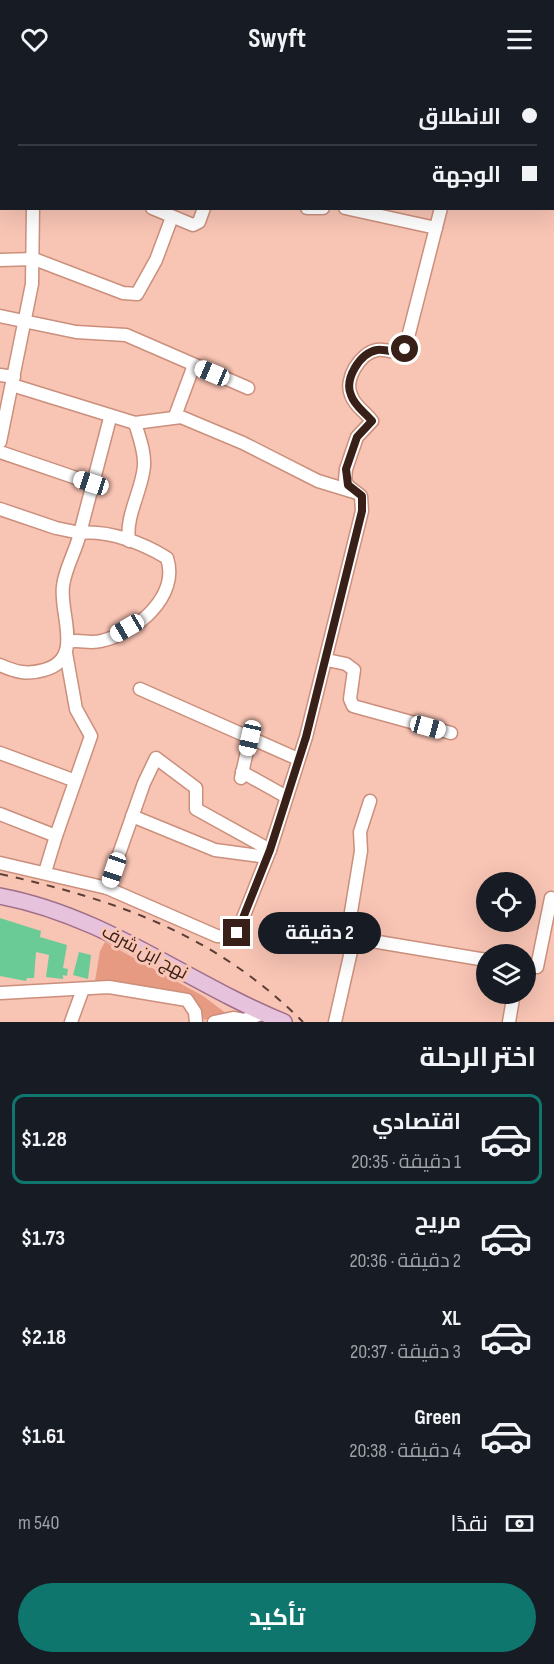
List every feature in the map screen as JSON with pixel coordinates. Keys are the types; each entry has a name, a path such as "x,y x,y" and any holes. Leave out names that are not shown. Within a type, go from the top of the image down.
{"main road":[{"name":"نهج ابن شرف","path":"0,897 39,905 85,920 214,990 284,1022"}],"street":[{"path":"0,442 25,319 34,259 33,210"},
{"path":"156,210 196,225 203,210"},
{"path":"354,210 436,228"},
{"path":"356,493 345,480 346,469 357,437 372,421 356,405 350,395 353,373 362,358 375,351 401,353 405,349 440,210"},
{"path":"0,260 34,259 123,293 136,294 156,260 172,217"},
{"path":"0,316 25,319 76,332 126,335 248,388"},
{"path":"175,416 194,365"},
{"path":"0,375 110,418 135,423 152,423 175,416 243,443 318,481 356,493 362,496 363,507 327,660 298,759 268,854 243,922 232,937 217,936 107,888 0,863"},
{"path":"45,872 74,780 91,736 76,709 67,648 63,586 80,533 91,483 110,418"},
{"path":"129,541 128,526 144,465 143,451 135,423"},
{"path":"0,452 91,483"},
{"path":"0,509 56,528 80,533 96,533 129,541 167,558 168,570 161,600 144,620 98,642 77,640 67,648 58,665 39,672 20,673 0,665"},
{"path":"327,660 346,664 354,670 350,699 353,706 451,733"},
{"path":"141,689 298,759"},
{"path":"250,738 242,775 285,796"},
{"path":"0,753 74,780"},
{"path":"107,888 132,816 156,758 196,788 196,809 268,854"},
{"path":"335,1022 354,938 351,912 361,851 360,832 370,801"},
{"path":"0,814 56,836"},
{"path":"132,816 215,850 268,854"},
{"path":"536,967 551,914 551,898"},
{"path":"354,938 476,958"},
{"path":"0,993 109,987 187,1000 195,1012 196,1022"},
{"path":"71,1022 83,989"},
{"path":"509,1022 512,1004"},
{"path":"214,1022 233,1018 244,1020 264,1013"}],"shaded area":[{"path":"105,942 203,996 227,1014 204,1020 195,1005 181,994 95,981 100,951"}],"building":[{"path":"0,918 41,931 40,937 67,945 63,968 68,969 67,976 63,975 63,979 46,977 49,955 36,952 34,978 27,978 26,981 0,976"},
{"path":"79,952 91,955 88,979 73,975"}],"railway":[{"path":"0,874 85,896 163,925 236,966 270,992 303,1022"}],"route":[{"path":"237,933 270,850 285,796 306,737 327,660 363,507 362,496 348,486 345,480 346,469 357,437 372,423 350,395 353,373 356,365 369,353 384,350 402,353 405,349"}]}
